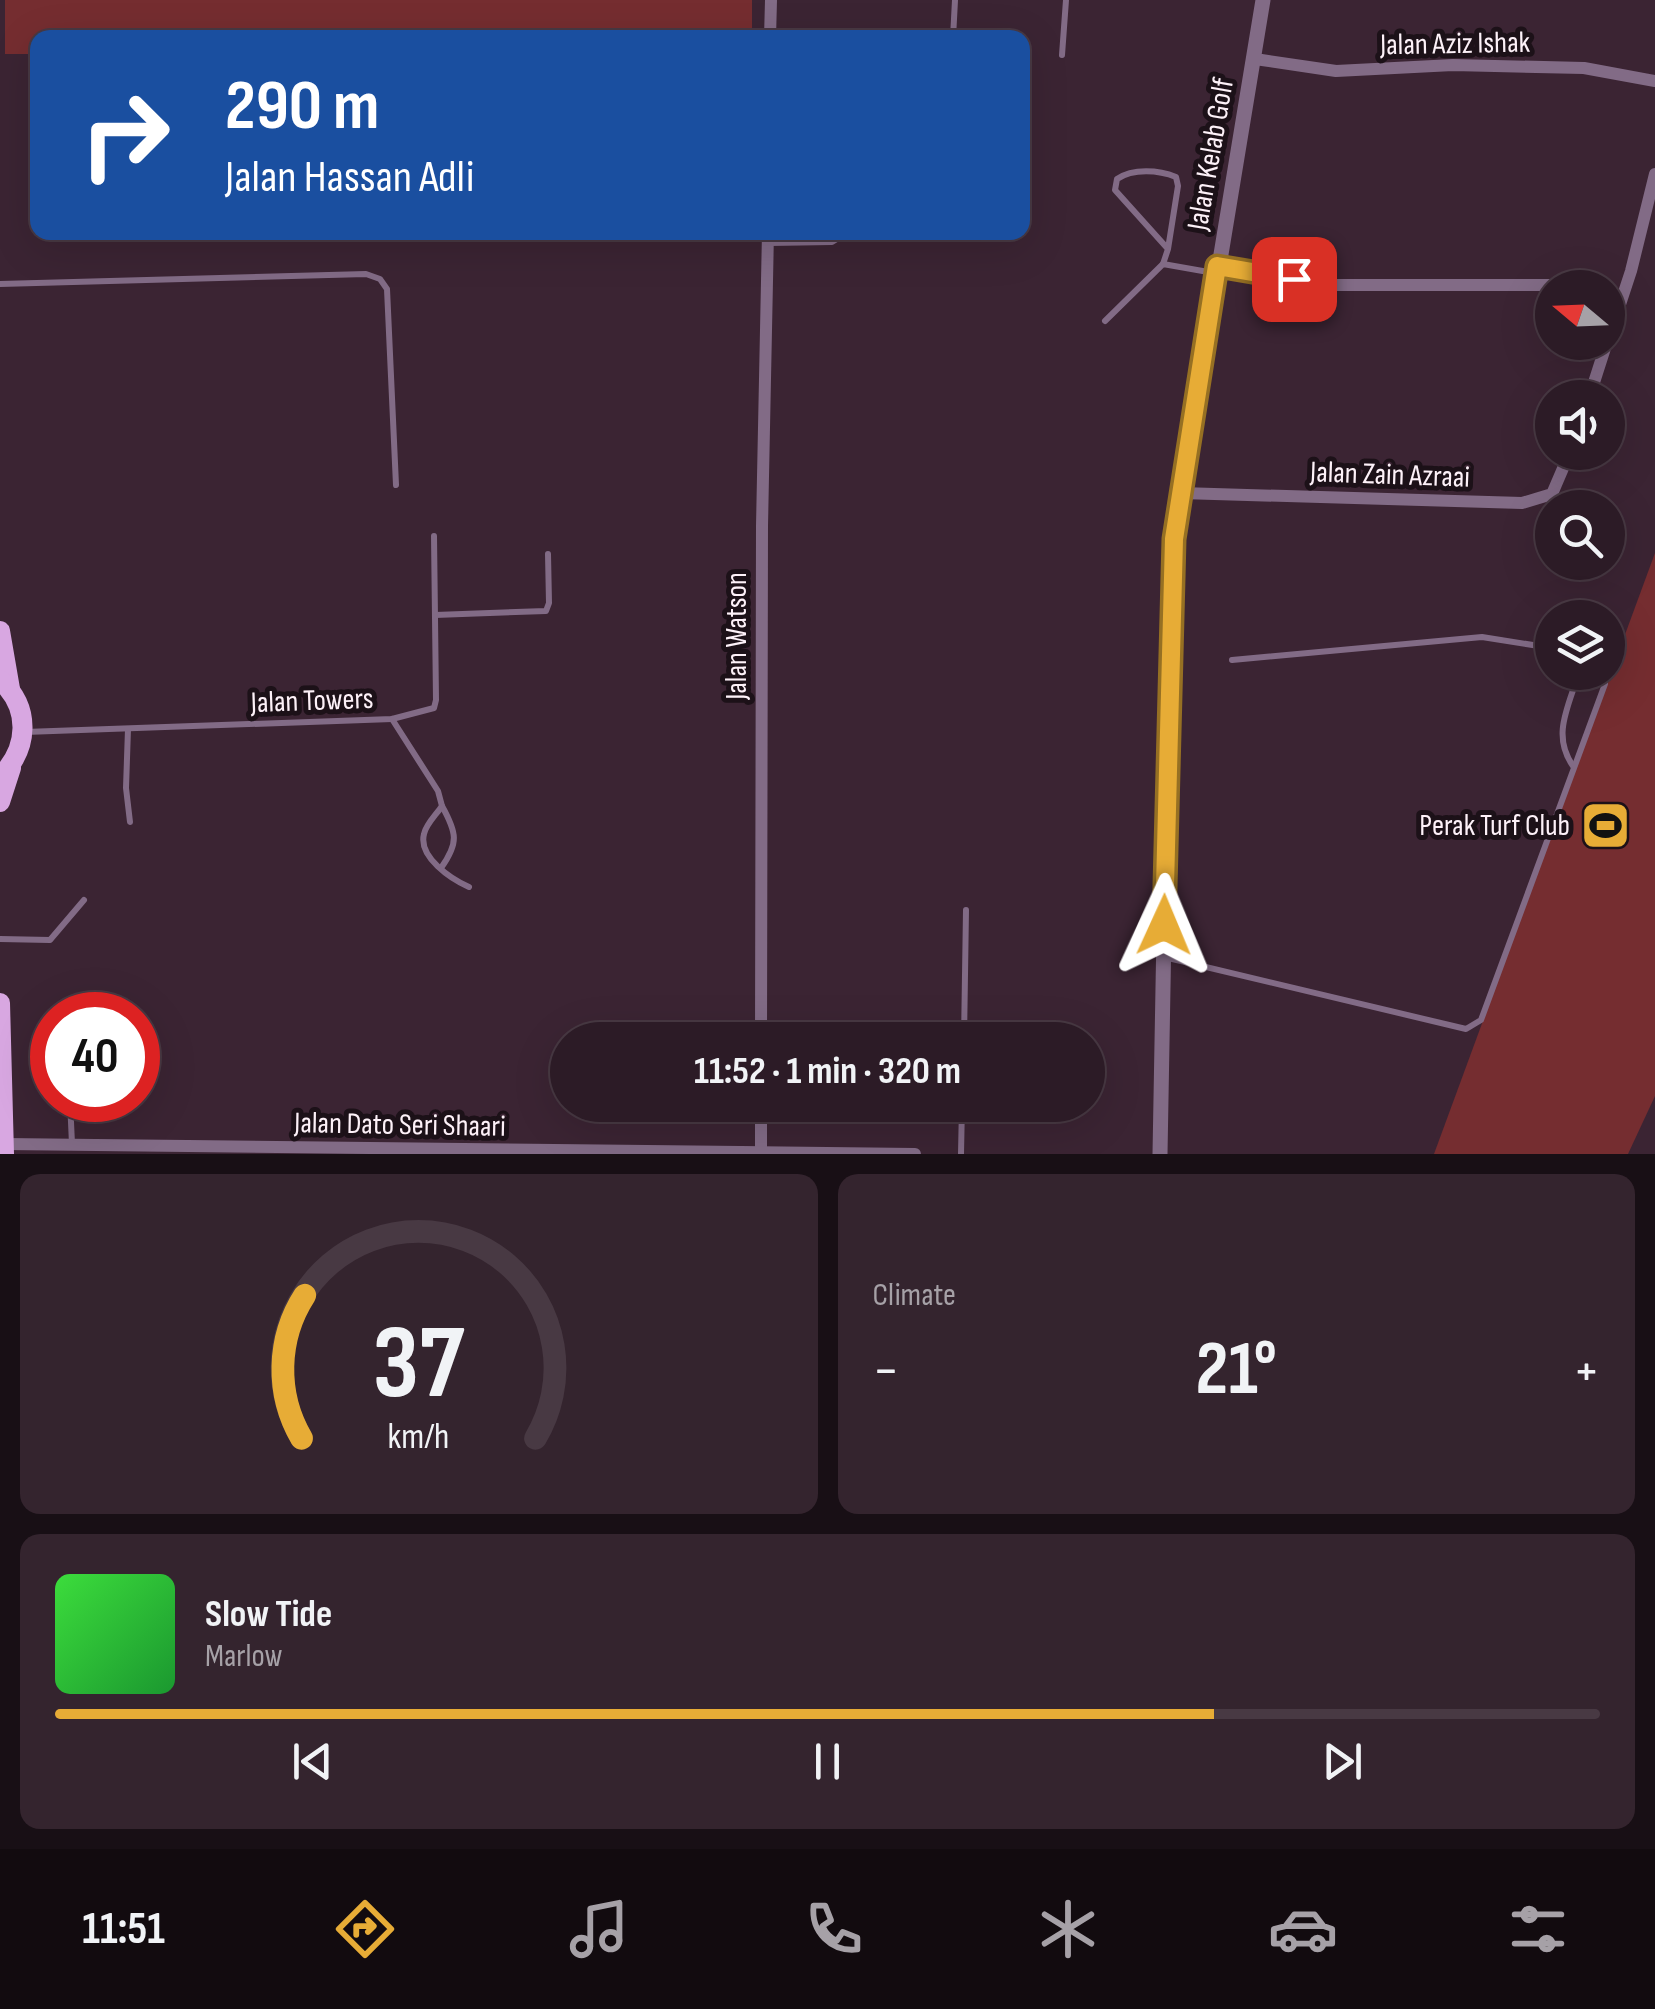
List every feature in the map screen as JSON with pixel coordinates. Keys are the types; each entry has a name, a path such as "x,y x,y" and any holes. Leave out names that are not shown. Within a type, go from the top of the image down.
{"main road":[{"path":"0,631 5,684 18,702 24,732 20,750 6,772 0,802"},
{"path":"0,1004 4,1149"}],"street":[{"path":"770,0 770,30"},
{"name":"Jalan Kelab Golf","path":"1160,1154 1174,539 1263,0"},
{"name":"Jalan Aziz Ishak","path":"1254,59 1336,72 1452,65 1584,68 1655,81"},
{"path":"1624,270 1655,174"},
{"name":"Jalan Watson","path":"761,1022 762,526 768,240"},
{"path":"1216,270 1332,285 1535,284"},
{"name":"Jalan Zain Azraai","path":"1181,493 1522,503 1552,494 1562,470"},
{"path":"761,1122 761,1152"},
{"name":"Jalan Dato Seri Shaari","path":"4,1149 72,1145 419,1152 916,1154"}],"lane":[{"path":"953,30 955,0"},
{"path":"1062,54 1066,0"},
{"path":"1104,320 1162,264 1168,249 1176,178 1128,172 1118,179 1115,190 1168,249"},
{"path":"800,240 835,240"},
{"path":"1162,264 1216,270"},
{"path":"0,284 366,274 380,278 387,288 396,485"},
{"path":"392,719 434,708 434,536"},
{"path":"435,615 546,611 548,554"},
{"path":"1232,660 1482,637 1535,645"},
{"path":"1573,690 1560,734 1562,752 1574,768"},
{"path":"1164,957 1466,1029 1476,1026 1482,1020 1603,690"},
{"name":"Jalan Towers","path":"24,732 392,719 438,790 455,836 455,846 441,868"},
{"path":"128,728 126,788 130,822"},
{"path":"442,806 424,829 422,839 427,853 441,868 469,887"},
{"path":"0,940 50,940 84,900"},
{"path":"964,1022 966,910"},
{"path":"71,1122 72,1145"},
{"path":"961,1154 962,1122"}],"shaded area":[{"path":"5,0 752,0 752,30 30,30 30,54 5,54"},
{"name":"Perak Turf Club","path":"1655,553 1655,1096 1628,1154 1434,1154 1605,690 1625,690 1625,635"}],"place":[{"name":"Perak Turf Club","path":"1605,825"}],"route":[{"path":"1164,925 1174,539 1217,266 1294,279"}]}
